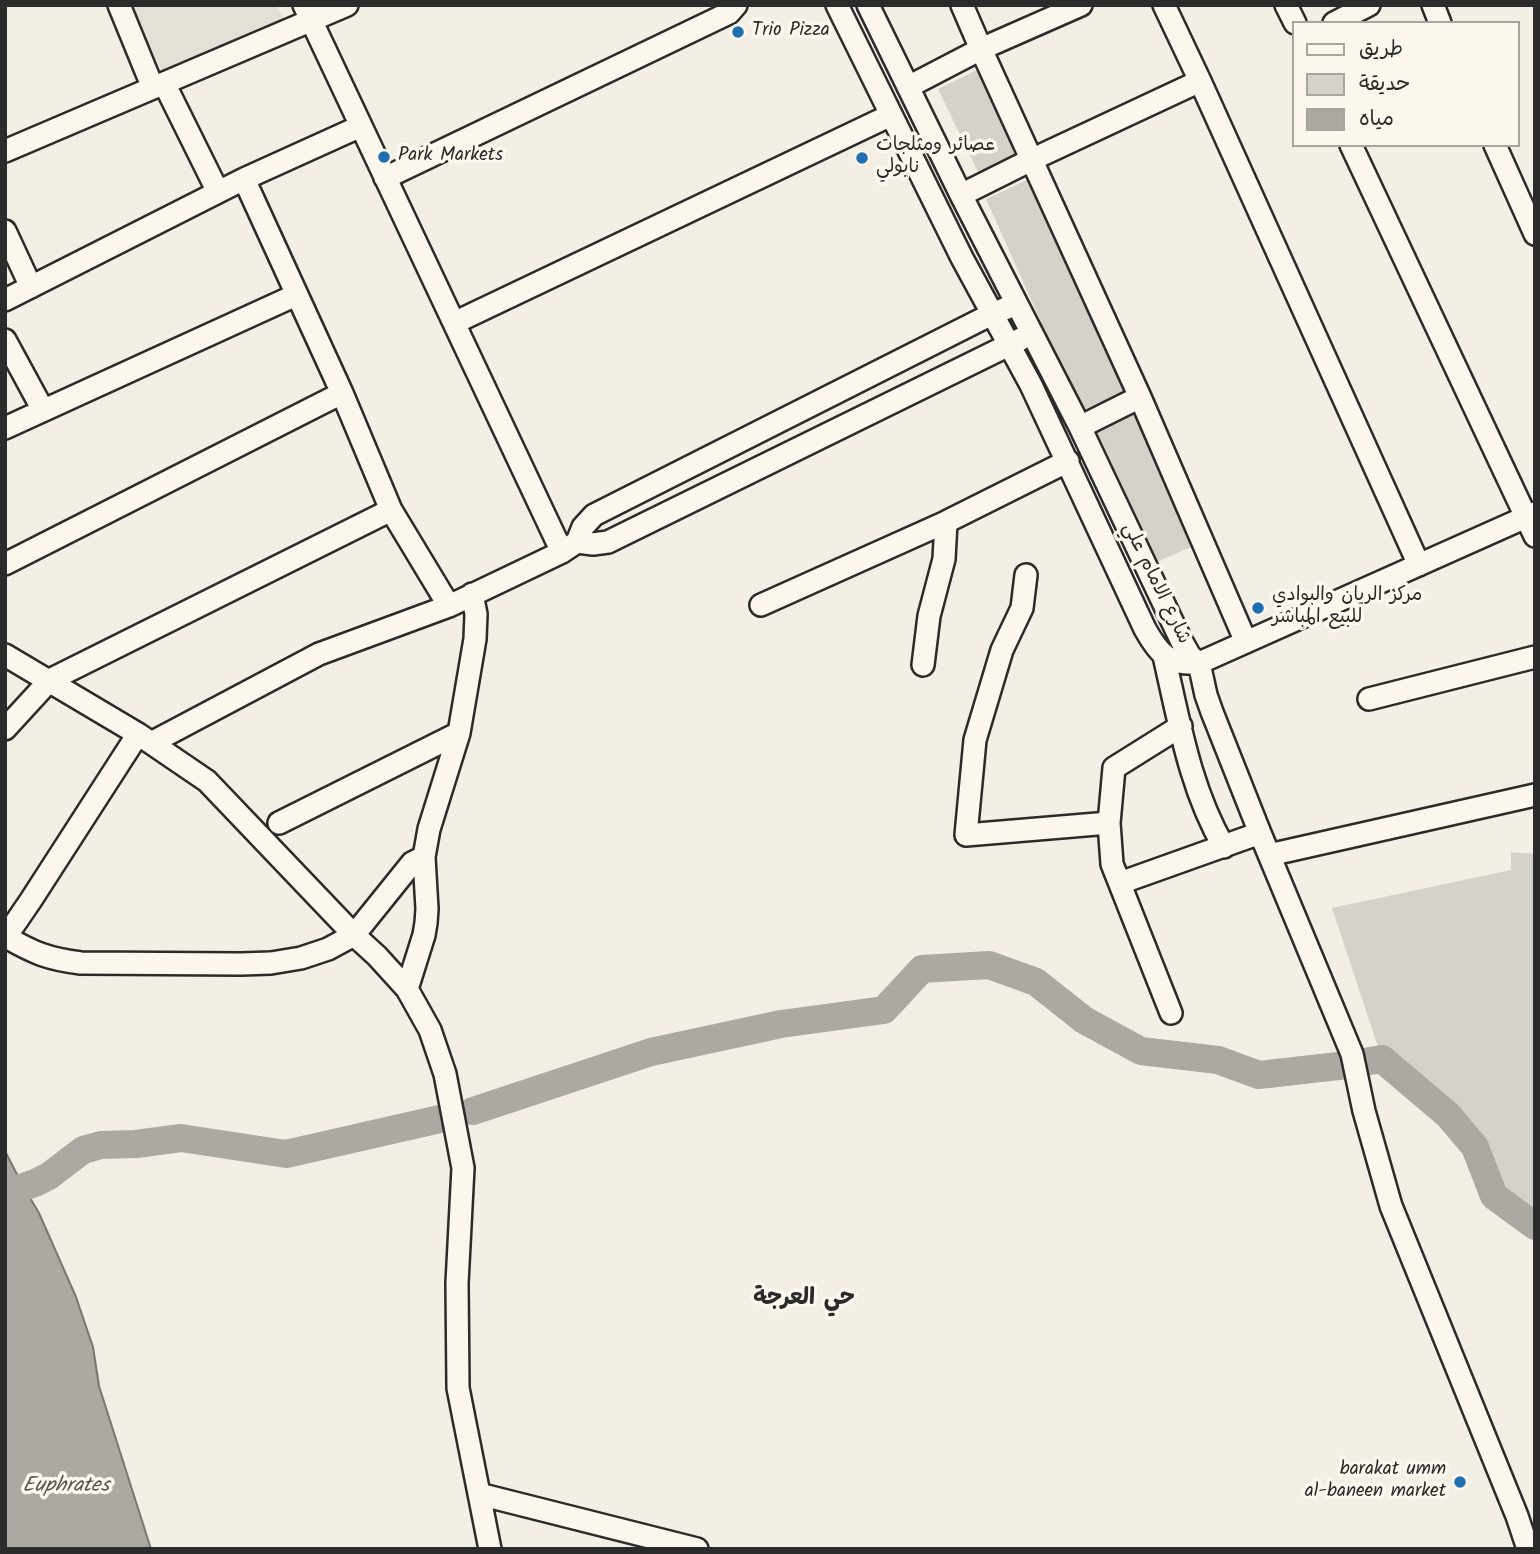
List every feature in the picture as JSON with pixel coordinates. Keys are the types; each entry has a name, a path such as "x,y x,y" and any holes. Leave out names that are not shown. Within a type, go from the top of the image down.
{"street":[{"path":"119,5 159,86 218,192"},
{"path":"5,151 159,86 307,13 347,5"},
{"path":"386,178 729,13 736,5"},
{"name":"شارع الامام علي","path":"837,5 991,315 1031,385 1145,629 1164,656 1180,663 1199,663"},
{"name":"شارع الامام علي","path":"868,5 961,195 1080,426 1181,640 1190,656 1199,663"},
{"path":"962,5 1140,397 1246,642"},
{"path":"908,87 981,49 1081,5"},
{"path":"1164,5 1419,565"},
{"path":"1286,5 1294,21"},
{"path":"1338,21 1369,5"},
{"path":"307,13 454,323 569,547"},
{"path":"961,195 1200,81"},
{"path":"454,323 891,115"},
{"path":"5,300 244,179 361,126"},
{"path":"1352,147 1532,522 1419,565 1199,663 1212,712 1352,1054 1364,1111 1391,1206 1528,1549"},
{"path":"1496,147 1535,234"},
{"path":"244,179 342,393 391,510 449,606"},
{"path":"5,231 31,287"},
{"path":"5,428 296,295"},
{"path":"569,547 594,515 1016,304"},
{"path":"424,857 412,863 354,935 328,949 301,958 241,964 81,963 57,960 31,952 6,937 144,738 319,654 449,606 569,547 608,542 1032,334"},
{"path":"5,340 43,410"},
{"path":"5,564 342,393"},
{"path":"1080,426 1140,397"},
{"path":"761,605 946,522 1068,461"},
{"path":"5,729 50,680 391,510"},
{"path":"923,664 929,616 944,559 946,522"},
{"path":"1026,575 1021,608 1002,650 975,740 966,835 1110,823"},
{"path":"407,989 426,923 424,857 429,829 459,733 475,639 476,614 472,594"},
{"path":"5,655 144,738 207,781 407,989 430,1030 445,1074 463,1168 457,1283 458,1388 490,1549"},
{"path":"1164,656 1198,793 1224,847"},
{"path":"1369,699 1535,657"},
{"path":"1171,1013 1112,864 1110,823 1114,768 1181,726"},
{"path":"279,823 459,733"},
{"path":"1269,855 1535,795"},
{"path":"1120,883 1260,833"},
{"path":"479,1494 697,1549"}],"shaded area":[{"path":"131,5 277,5 285,23 164,76"}],"green space":[{"path":"977,70 1018,156 980,176 938,89"},
{"path":"1029,179 1127,391 1081,411 986,199"},
{"path":"1132,411 1193,546 1152,564 1093,431"},
{"path":"1511,852 1535,854 1535,1226 1494,1196 1475,1147 1448,1115 1382,1059 1332,908 1511,870"}],"water":[{"name":"Euphrates","path":"5,1151 39,1213 76,1297 93,1347 99,1386 151,1549 5,1549"}],"waterway":[{"path":"473,1111 651,1052 781,1024 884,1010 922,969 989,965 1036,982 1084,1020 1141,1051 1218,1060 1259,1075 1347,1065"},
{"path":"1358,1063 1382,1059 1448,1115 1475,1147 1494,1196 1535,1226"},
{"path":"5,1193 35,1183 49,1176 83,1150 101,1145 181,1138 286,1154 440,1119"}],"place":[{"name":"Trio Pizza","path":"738,32"},
{"name":"Park Markets","path":"384,157"},
{"name":"عصائر ومثلجات نابولي","path":"862,158"},
{"name":"مركز الريان والبوادي للبيع المباشر","path":"1258,608"},
{"name":"barakat umm al-baneen market","path":"1460,1482"}],"district":[{"name":"حي العرجة","path":"804,1300"}]}
